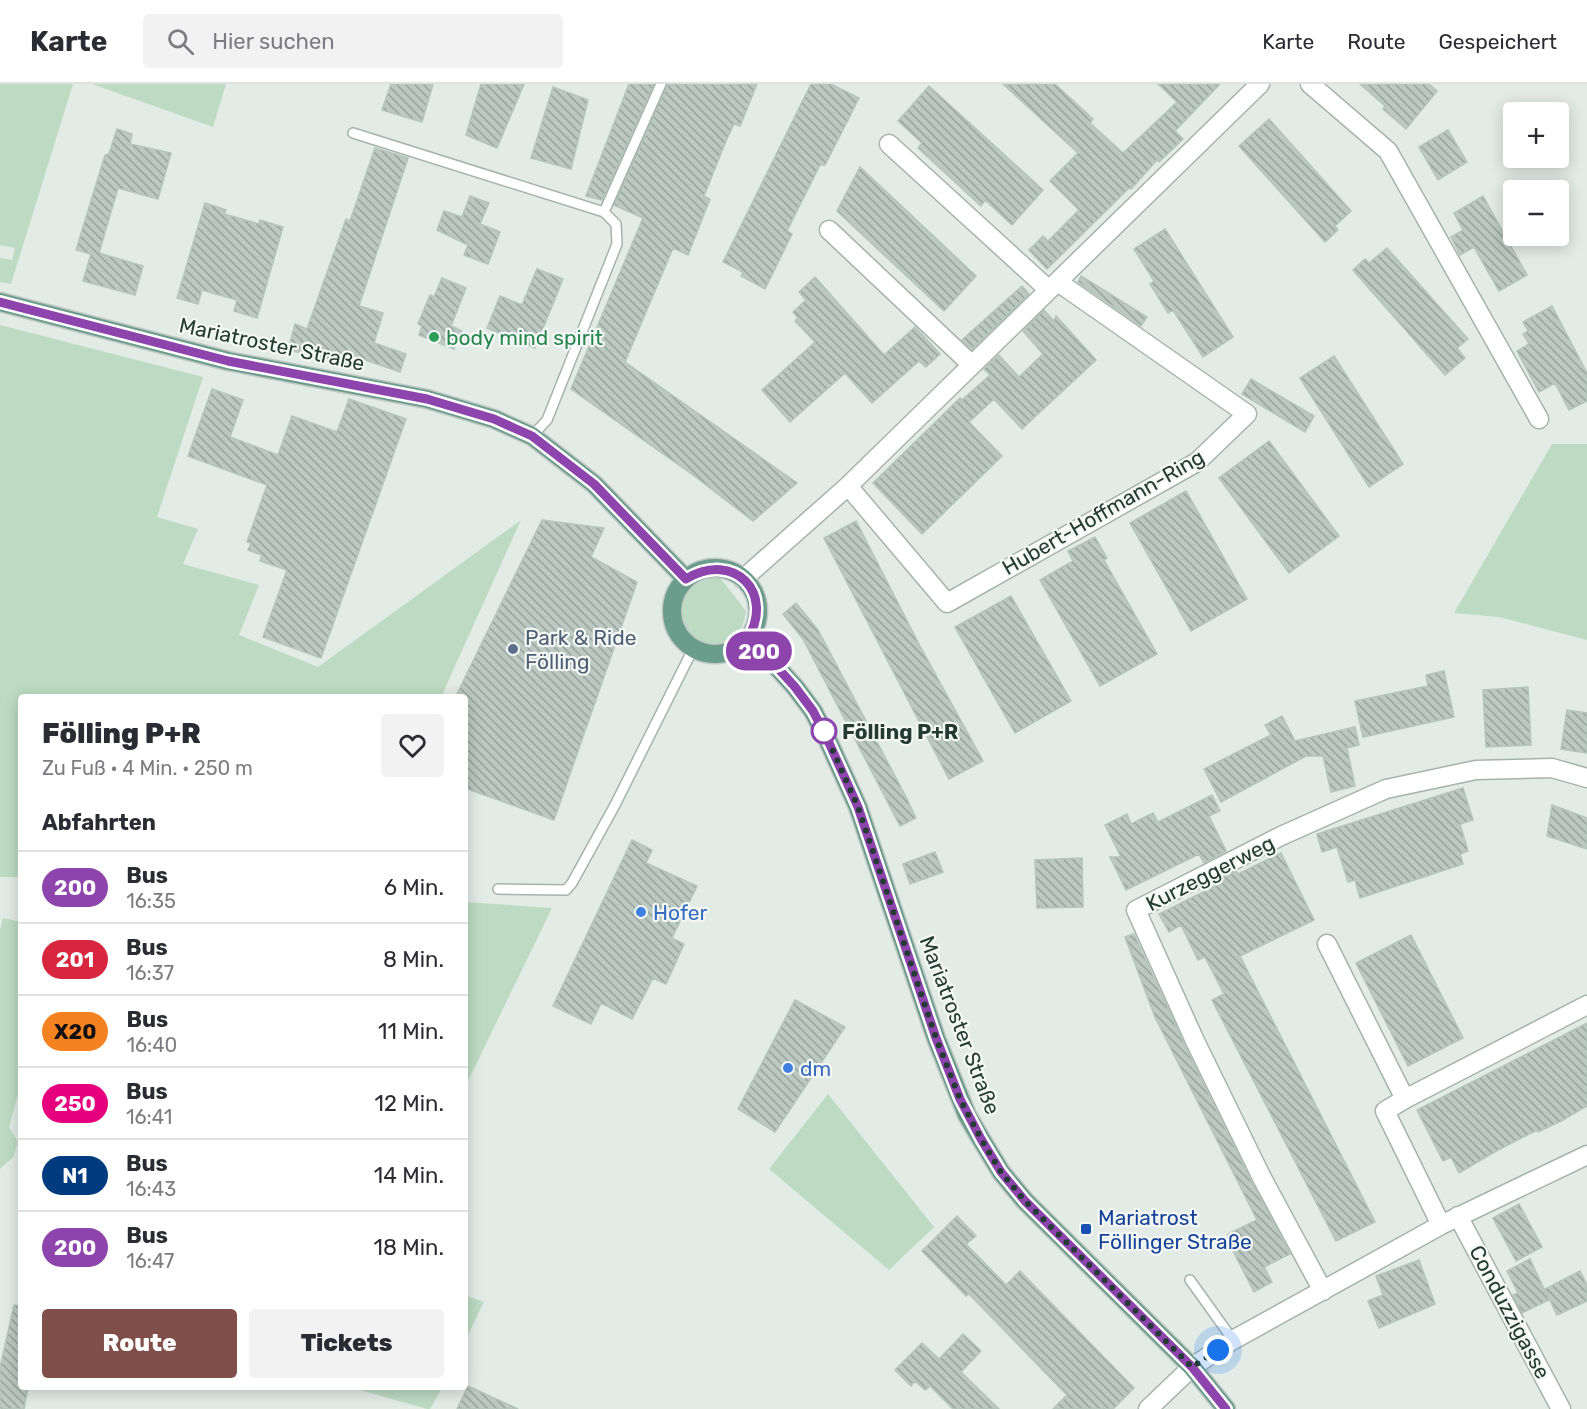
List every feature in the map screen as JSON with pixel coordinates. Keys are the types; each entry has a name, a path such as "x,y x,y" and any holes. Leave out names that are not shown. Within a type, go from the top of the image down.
{"main road":[{"name":"Mariatroster Straße","path":"0,302 228,361 427,399 494,419 532,436 594,484 686,579"},
{"path":"715,568 730,571 743,579 752,589 757,602 758,616 747,640 735,649 722,654 707,654 693,649 681,638 673,624 672,607 676,592 686,579 699,571 715,568"},
{"name":"Mariatroster Straße","path":"747,640 775,665 813,711 844,773 871,845 936,1038 967,1115 1001,1172 1025,1201 1192,1367 1226,1409"}],"street":[{"path":"743,579 848,486 1260,84"},
{"path":"1310,84 1388,151 1539,418"},
{"name":"Hubert-Hoffmann-Ring","path":"848,486 947,603 1197,462 1247,414 1054,286 889,144"},
{"path":"829,230 972,365"},
{"name":"Kurzeggerweg","path":"1323,1291 1262,1178 1195,1041 1136,910 1281,836 1386,789 1476,770 1552,768 1587,778"},
{"path":"1328,944 1405,1099"},
{"path":"1441,1225 1385,1111 1587,1005"},
{"path":"1148,1409 1192,1367 1233,1340 1458,1216 1587,1155"},
{"name":"Conduzzigasse","path":"1458,1216 1561,1409"}],"lane":[{"path":"604,212 661,84"},
{"path":"353,133 604,212 616,225 617,244 547,420 532,436"},
{"path":"498,889 566,890 611,811 693,649"},
{"path":"1190,1280 1233,1340"}],"green space":[{"path":"0,84 73,84 11,284 0,282 0,258 12,260 15,248 0,245"},
{"path":"92,84 226,84 213,127"},
{"path":"0,325 203,377 157,517 198,529 183,564 259,585 239,635 318,667 521,520 442,694 18,694 18,877 0,877"},
{"path":"1552,444 1587,444 1587,640 1499,617 1454,613"},
{"path":"713,578 721,579 746,611 741,629 731,639 718,644 693,637 685,627 681,614 684,599 692,587"},
{"path":"468,902 552,908 468,1081"},
{"path":"3,918 18,921 18,1095 9,1127 18,1142 13,1157 0,1169 0,930"},
{"path":"828,1094 934,1227 889,1270 769,1169"},
{"path":"468,1296 484,1302 468,1335"},
{"path":"360,1390 441,1390 430,1409"}],"building":[{"path":"391,84 433,84 422,122 382,110"},
{"path":"481,84 524,84 497,148 466,135"},
{"path":"629,84 654,84 602,200 586,196"},
{"path":"668,84 757,84 740,126 734,124 726,141 704,196 710,199 688,255 673,248 625,362 797,483 753,521 693,475 571,389 643,218 614,205"},
{"path":"811,84 831,84 859,98 825,165 820,165 787,231 792,234 765,289 741,276 743,272 723,262"},
{"path":"1003,84 1055,84 1093,119 1090,123 1123,153 1177,102 1158,84 1220,84 1175,131 1183,139 1159,162 1157,160 1131,189 1129,188 1047,269 1029,250 1043,236 1048,241 1079,210 1050,181 1078,153"},
{"path":"1360,84 1429,84 1437,91 1406,129"},
{"path":"929,86 1043,190 1012,225 985,200 981,206 918,148 922,143 898,121"},
{"path":"553,87 588,100 571,169 531,158"},
{"path":"1269,119 1351,211 1335,226 1338,230 1325,242 1239,146"},
{"path":"117,129 132,134 130,144 171,153 158,199 118,188 99,253 143,266 135,295 83,281 91,254 76,250 105,155 109,154"},
{"path":"1448,130 1467,162 1438,180 1419,147"},
{"path":"375,148 408,158 359,306 383,313 374,343 406,354 400,372 354,356 350,364 288,350 295,324 307,329 346,219 350,221"},
{"path":"860,167 976,276 944,311 837,211"},
{"path":"470,196 489,203 480,224 500,232 488,264 464,255 468,245 437,230 444,211 462,217"},
{"path":"1483,196 1503,232 1503,246 1511,246 1527,275 1499,291 1474,247 1460,255 1451,237 1463,230 1454,213"},
{"path":"205,203 226,210 224,214 259,224 260,220 283,227 257,318 234,311 237,300 202,290 198,304 177,298"},
{"path":"1165,229 1233,337 1203,357 1173,310 1168,313 1150,284 1154,281 1134,249"},
{"path":"1387,248 1468,339 1457,348 1465,358 1445,375 1353,270 1365,259 1369,263"},
{"path":"537,269 563,279 535,348 487,328 500,296 522,305"},
{"path":"1081,276 1147,317 1141,326 1078,282"},
{"path":"815,277 884,355 915,327 940,354 926,367 919,361 872,403 845,373 790,422 762,390 815,342 795,321 798,318 793,312 806,300 799,292"},
{"path":"442,278 466,288 451,326 462,331 454,349 419,335 422,326 418,324 430,295 434,297"},
{"path":"1022,286 1029,294 972,349 962,340"},
{"path":"1552,306 1587,373 1587,401 1569,410 1555,383 1539,392 1517,351 1529,344 1523,334 1528,331 1523,322"},
{"path":"1044,310 1054,321 1056,316 1096,360 1022,429 994,399 969,422 1002,456 922,534 873,483 960,398 962,400 990,375 984,369 999,355 1019,377 1043,354 1023,331"},
{"path":"1334,356 1403,464 1369,487 1300,378"},
{"path":"1251,379 1314,416 1305,432 1242,394"},
{"path":"212,389 243,400 230,437 278,455 292,416 337,432 349,399 406,419 321,658 263,637 287,570 260,561 262,555 248,550 251,543 247,542 267,485 188,456"},
{"path":"1269,441 1339,536 1289,573 1219,478"},
{"path":"1186,491 1247,599 1191,631 1130,523"},
{"name":"Park & Ride Fölling","path":"542,520 604,528 591,557 637,582 554,820 468,789 468,694 457,694"},
{"path":"856,521 920,646 983,761 949,779 824,538"},
{"path":"1095,537 1107,558 1104,560 1157,654 1100,686 1040,580 1073,561 1068,551"},
{"path":"1011,596 1071,701 1015,733 955,627"},
{"path":"796,603 818,630 916,818 900,826 803,639 783,614"},
{"path":"1444,671 1454,717 1363,737 1355,701 1428,686 1426,675"},
{"path":"1528,687 1531,745 1486,747 1483,690"},
{"path":"1567,710 1587,713 1587,753 1561,749"},
{"path":"1282,716 1295,741 1355,727 1359,745 1347,748 1355,786 1331,792 1323,756 1306,756 1221,802 1204,769 1271,735 1265,725"},
{"path":"1463,788 1473,820 1460,824 1468,851 1460,854 1463,864 1360,898 1355,880 1348,882 1337,847 1322,852 1317,834"},
{"path":"1212,795 1220,811 1209,816 1226,851 1204,863 1199,854 1126,890 1110,857 1121,857 1105,825 1127,814 1131,824 1153,813 1158,822"},
{"path":"1552,805 1587,818 1587,849 1547,836"},
{"name":"Hofer","path":"632,840 652,850 646,863 697,886 672,938 684,944 666,984 653,978 632,1019 601,1003 591,1024 553,1006"},
{"path":"935,852 943,872 910,884 903,864"},
{"path":"1281,853 1314,920 1240,956 1375,1222 1336,1241 1212,1000 1224,994 1205,957 1198,960 1181,925 1169,932 1159,914 1215,886 1214,883 1236,871 1238,874"},
{"path":"1082,858 1083,907 1037,908 1035,860"},
{"path":"1134,934 1185,1046 1252,1183 1290,1254 1264,1267 1272,1282 1254,1292 1228,1241 1228,1234 1257,1220 1155,1017 1125,937"},
{"path":"1411,935 1463,1038 1408,1066 1356,963"},
{"name":"dm","path":"795,1000 845,1027 775,1132 738,1109"},
{"path":"1587,1023 1587,1106 1563,1120 1538,1132 1537,1130 1498,1150 1459,1173 1451,1157 1443,1161 1417,1110"},
{"path":"1519,1204 1542,1247 1516,1261 1493,1218"},
{"path":"957,1216 976,1236 966,1244 1006,1285 1020,1271 1134,1388 1113,1409 1053,1409 1067,1395 969,1294 966,1296 922,1251"},
{"path":"1530,1259 1549,1300 1522,1313 1513,1295 1518,1293 1507,1271"},
{"path":"1419,1260 1435,1304 1379,1328 1368,1301 1383,1295 1376,1276"},
{"path":"1580,1271 1587,1285 1587,1301 1557,1315 1545,1289"},
{"path":"14,1305 18,1306 18,1390 28,1390 24,1409 0,1409 0,1368"},
{"path":"963,1334 981,1351 961,1372 999,1409 953,1409 930,1386 925,1390 915,1381 911,1386 895,1370 922,1343 939,1359"},
{"path":"468,1386 518,1409 457,1409"}],"bus line":[{"name":"200","path":"0,302 190,352 392,391 494,419 532,436 594,484 686,579 699,571 715,568 730,571 743,579 752,589 757,602 758,616 747,640 775,665 813,711 844,773 858,807 936,1038 967,1115 1001,1172 1025,1201 1192,1367 1226,1409"}],"place":[{"name":"body mind spirit","path":"434,337"},
{"name":"Park & Ride Fölling","path":"513,649"},
{"name":"Fölling P+R","path":"824,731"},
{"name":"Hofer","path":"641,912"},
{"name":"dm","path":"788,1068"},
{"name":"Mariatrost Föllinger Straße","path":"1086,1229"}],"route":[{"path":"824,731 858,807 936,1038 954,1083 967,1115 1001,1172 1025,1201 1192,1367 1218,1350"}]}
